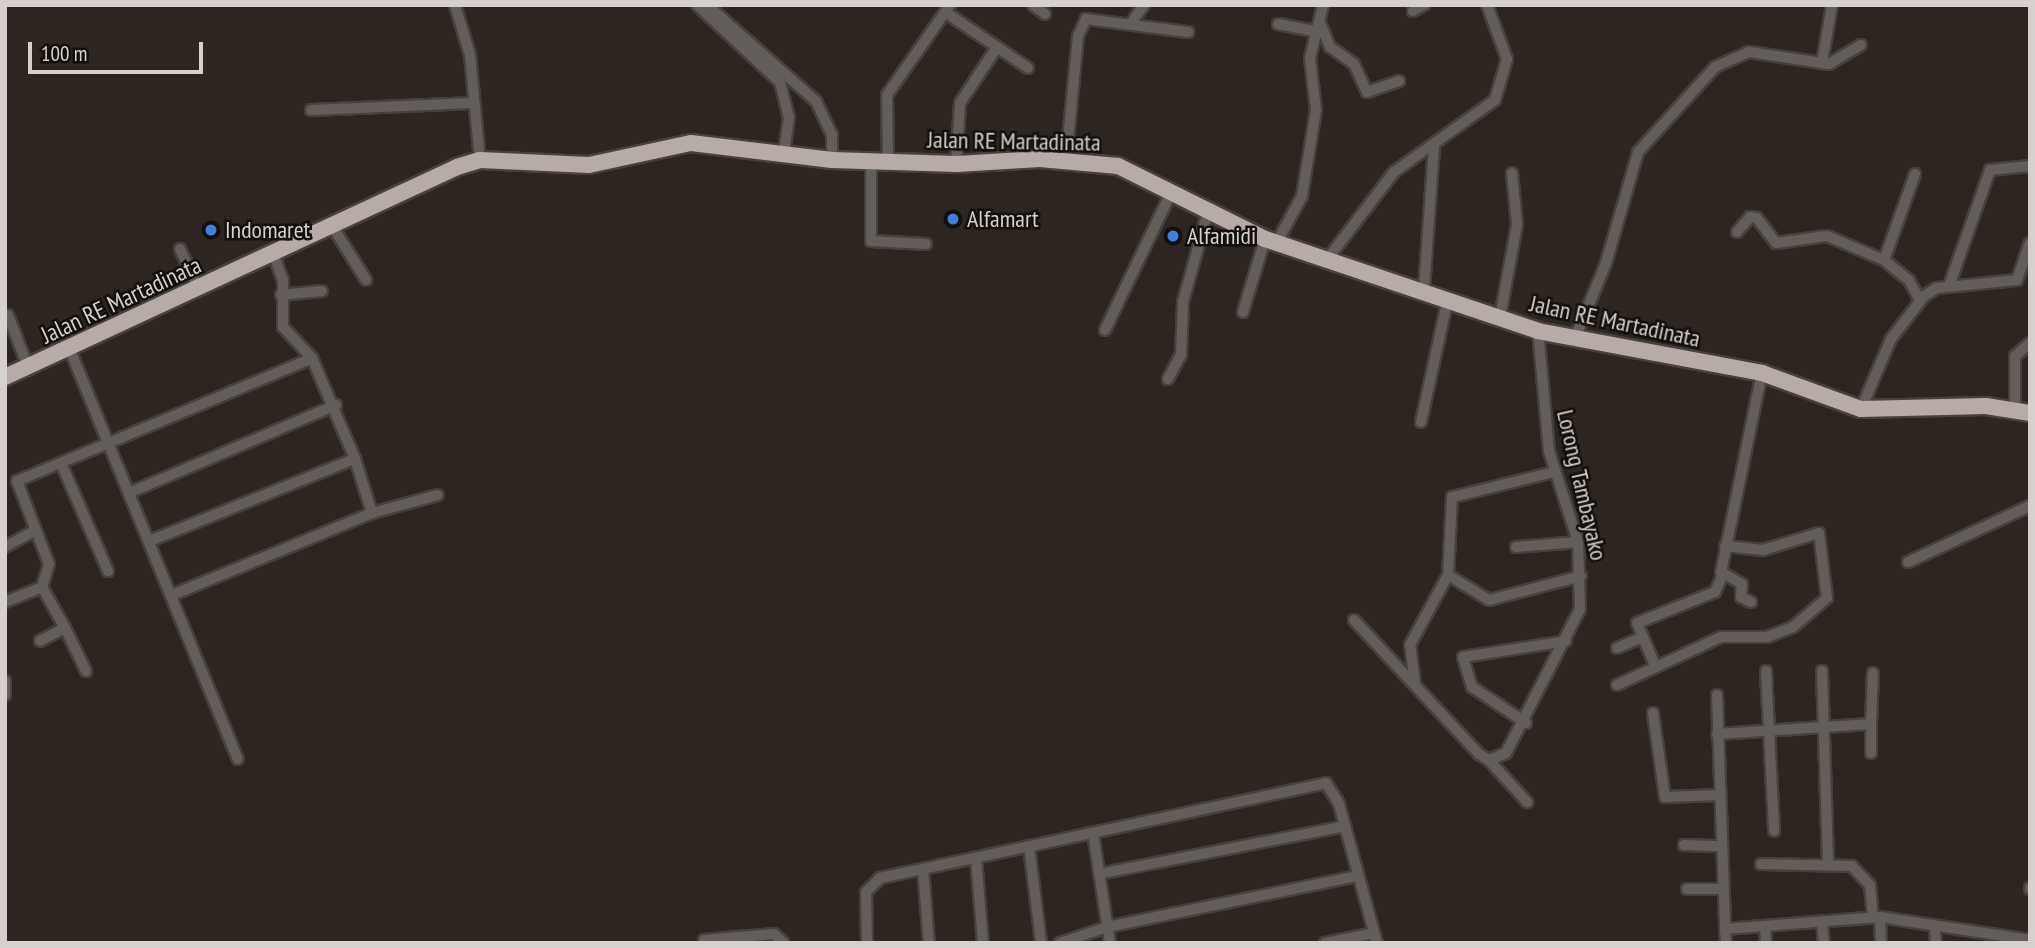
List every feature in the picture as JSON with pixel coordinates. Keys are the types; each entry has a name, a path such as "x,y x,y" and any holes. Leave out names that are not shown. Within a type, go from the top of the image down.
{"highway":[{"name":"Jalan RE Martadinata","path":"5,377 199,290 406,186 480,160 589,165 691,143 784,151 832,160 956,164 1066,162 1118,166 1271,240 1326,261 1448,298 1538,331 1762,373 1861,409 2023,412"}],"street":[{"path":"455,5 474,103 480,160"},
{"path":"1033,5 1045,14"},
{"path":"1066,162 1078,36 1086,19 1087,5"},
{"path":"1132,22 1144,5"},
{"path":"1243,312 1271,240 1302,196 1316,110 1310,58 1320,28 1323,5"},
{"path":"1413,11 1424,5"},
{"path":"1326,261 1394,172 1434,147 1495,100 1504,79 1503,40 1487,5"},
{"path":"1822,63 1832,5"},
{"path":"701,6 816,101 832,135 832,160"},
{"path":"926,244 871,241 887,94 948,9 1028,68"},
{"path":"1086,19 1132,22 1188,32"},
{"path":"1278,24 1320,28"},
{"path":"1320,28 1330,47 1354,64 1367,92 1399,81"},
{"path":"1574,338 1617,230 1628,173 1683,100 1735,53 1822,63 1861,45"},
{"path":"956,164 960,103 997,47"},
{"path":"778,70 789,117 784,151"},
{"path":"311,110 474,103"},
{"path":"1424,290 1434,147"},
{"path":"1949,286 1990,170 2030,166"},
{"path":"1500,317 1517,224 1512,173"},
{"path":"1884,260 1915,173"},
{"path":"1105,330 1172,191"},
{"path":"1168,379 1181,355 1183,302 1208,211"},
{"path":"1737,232 1757,218 1776,243 1827,236 1884,260 1909,281 1920,301"},
{"path":"331,224 366,280"},
{"path":"2017,280 2030,243"},
{"path":"180,249 199,290"},
{"path":"273,253 284,280 281,295 287,337 312,358 336,405 372,513"},
{"path":"1861,409 1891,339 1920,301 1949,286 2017,280 2030,282"},
{"path":"281,295 322,291"},
{"path":"1422,422 1448,298"},
{"path":"8,314 28,368"},
{"name":"Lorong Tambayako","path":"1489,760 1506,753 1526,723 1580,609 1578,542 1554,472 1538,331"},
{"path":"2023,412 2015,356 2030,343"},
{"path":"70,350 152,540 238,759"},
{"path":"86,671 42,587 49,564 15,484 312,358"},
{"path":"1654,663 1637,622 1715,592 1722,576 1725,545 1762,373"},
{"path":"131,492 336,405"},
{"path":"152,540 355,459"},
{"path":"61,463 108,571"},
{"path":"1416,686 1410,645 1448,575 1446,516 1452,497 1554,472"},
{"path":"172,595 372,513 438,495"},
{"path":"1908,562 2030,506"},
{"path":"5,547 34,531"},
{"path":"1617,685 1654,663 1721,637 1768,637 1793,627 1827,598 1819,533 1763,550 1725,545"},
{"path":"1516,547 1578,542"},
{"path":"1448,575 1489,600 1581,576"},
{"path":"1722,576 1742,584 1741,597 1751,602"},
{"path":"5,602 42,587"},
{"path":"1354,620 1527,802"},
{"path":"40,641 65,628"},
{"path":"1617,648 1643,637"},
{"path":"1526,723 1472,687 1463,657 1566,641"},
{"path":"1766,671 1774,831"},
{"path":"1822,671 1828,861"},
{"path":"1871,753 1873,673"},
{"path":"5,681 5,695"},
{"path":"1717,695 1726,943"},
{"path":"1653,713 1665,797 1720,796"},
{"path":"1717,734 1770,733 1871,724"},
{"path":"866,943 870,883 923,869 1326,783 1345,826 1375,938 1325,943"},
{"path":"1099,874 1345,826"},
{"path":"1093,833 1110,943"},
{"path":"1684,845 1722,846"},
{"path":"1029,846 1041,943"},
{"path":"976,858 983,943"},
{"path":"1761,864 1828,861 1866,878 1881,943"},
{"path":"923,869 929,943"},
{"path":"1060,943 1107,927 1359,876"},
{"path":"1686,889 1723,889"},
{"path":"1725,929 1877,917 1935,926 1991,939 2030,940"},
{"path":"1822,922 1824,943"},
{"path":"1765,926 1766,943"},
{"path":"1935,926 1936,943"},
{"path":"704,940 725,941 774,934 784,943"}],"place":[{"name":"Alfamart","path":"953,219"},
{"name":"Indomaret","path":"211,230"},
{"name":"Alfamidi","path":"1173,236"}]}
